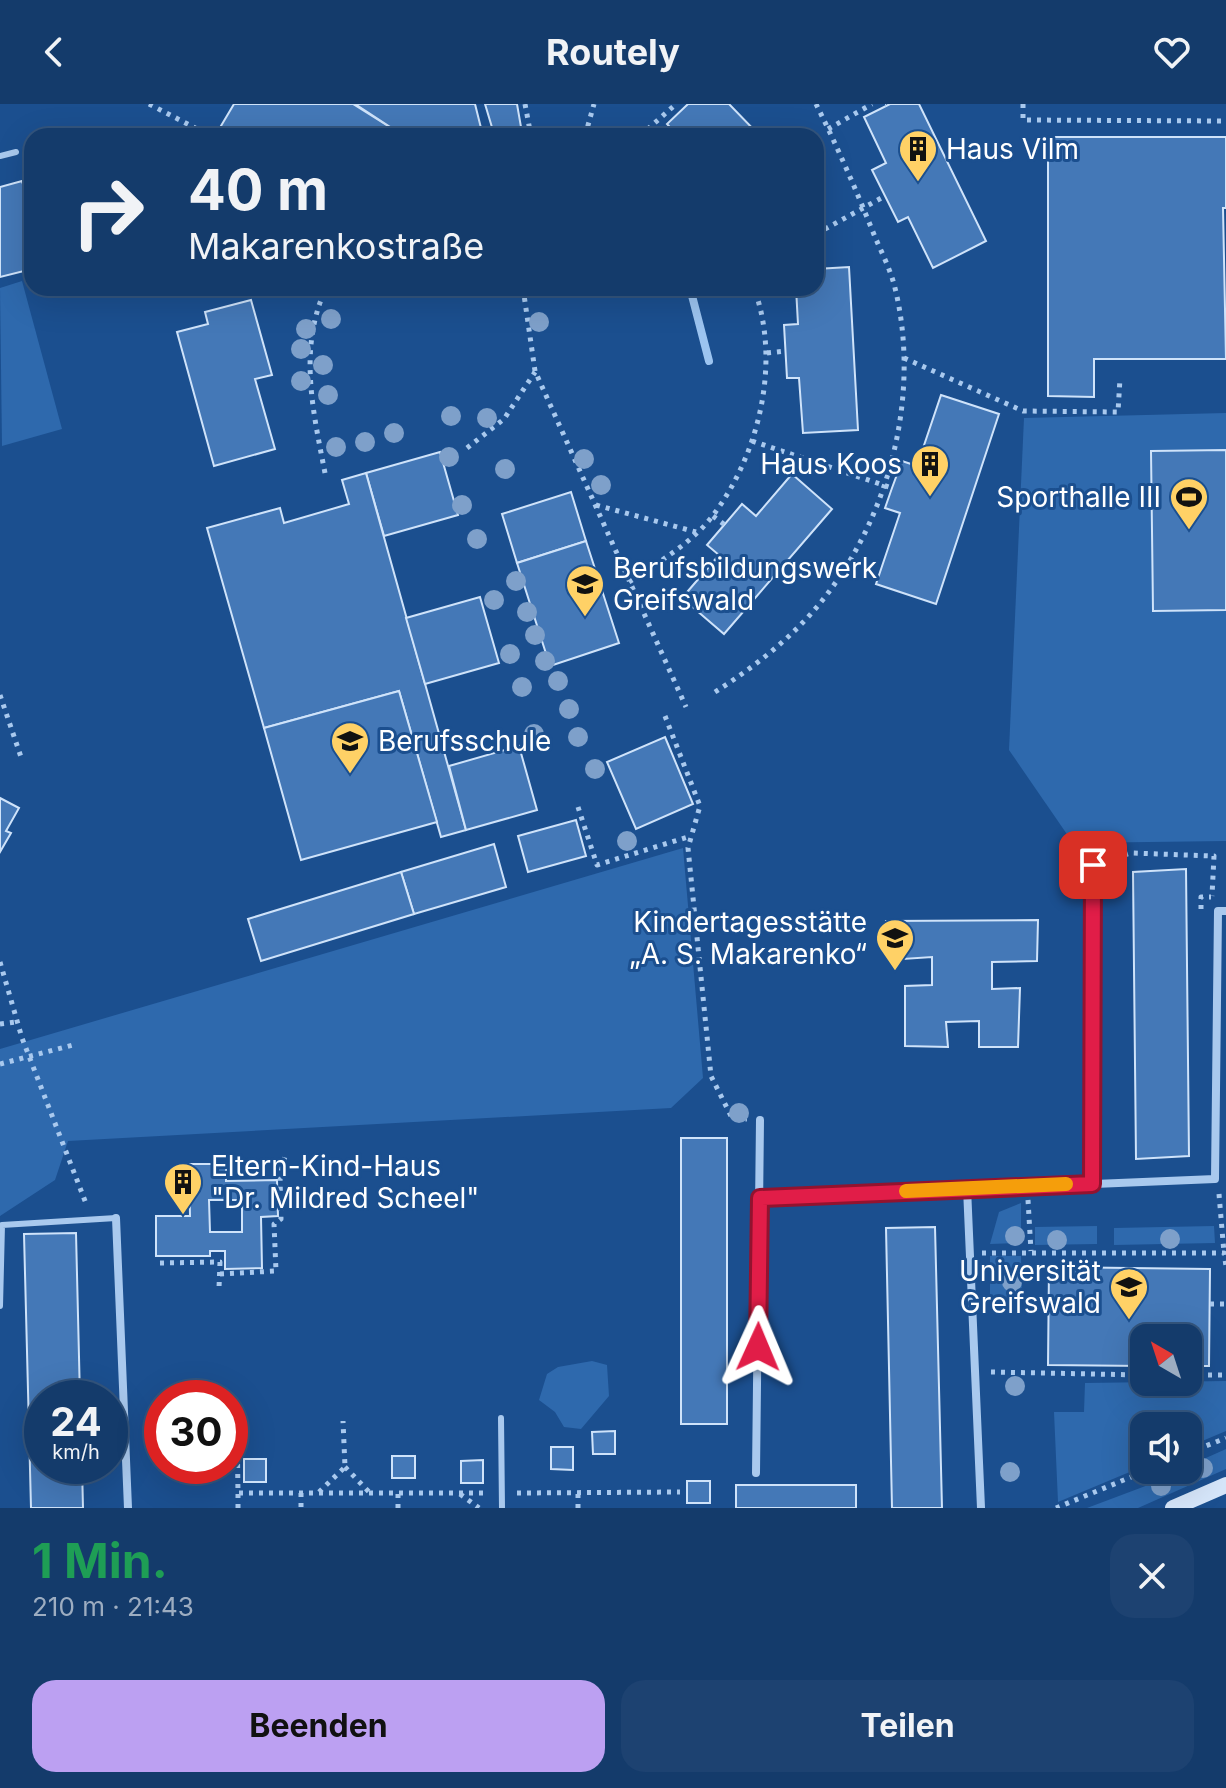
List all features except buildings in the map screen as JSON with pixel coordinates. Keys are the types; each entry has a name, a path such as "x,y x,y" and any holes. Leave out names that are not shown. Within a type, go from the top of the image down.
{"street":[{"path":"1092,1184 1093,865"},
{"path":"760,1198 1215,1179 1222,985 1218,911 1226,911"},
{"path":"756,1473 760,1120"},
{"path":"967,1188 981,1508"},
{"path":"116,1218 128,1508"},
{"path":"1173,1508 1226,1485"}],"lane":[{"path":"0,156 16,152"},
{"path":"0,1306 2,1225 116,1218"},
{"path":"501,1418 502,1508"}],"path":[{"path":"149,104 195,128"},
{"path":"525,104 530,128"},
{"path":"587,128 594,104"},
{"path":"649,128 676,104"},
{"path":"715,692 784,641 822,602 851,557 889,487 900,424 904,358 895,287 864,208 816,104"},
{"path":"828,129 872,104"},
{"path":"1023,104 1023,120 1226,121"},
{"path":"824,230 885,196"},
{"path":"322,296 309,348 311,402 325,473"},
{"path":"524,296 535,371 686,707"},
{"path":"629,582 672,553 713,516 752,441 763,397 767,353 762,308 757,296"},
{"path":"767,353 786,351"},
{"path":"904,358 1023,411 1118,412 1120,378"},
{"path":"467,448 504,419 535,371"},
{"path":"752,441 889,487"},
{"path":"595,505 696,532"},
{"path":"713,516 725,525"},
{"path":"0,695 22,760"},
{"path":"665,716 700,806 688,848 711,1076 732,1118"},
{"path":"578,807 597,865 692,836"},
{"path":"1093,865 1131,853 1214,856 1212,897 1226,897"},
{"path":"0,962 16,1022 92,1219"},
{"path":"0,1024 16,1022"},
{"path":"0,1064 73,1045"},
{"path":"220,1274 276,1271 274,1224 281,1219 280,1176 286,1152"},
{"path":"1215,1179 1223,1212 1226,1266"},
{"path":"1028,1186 1031,1251"},
{"path":"970,1254 1031,1251 1224,1253"},
{"path":"160,1263 220,1262 219,1288"},
{"path":"1210,1304 1226,1304"},
{"path":"976,1372 1130,1375"},
{"path":"1202,1375 1226,1375"},
{"path":"343,1421 345,1467 371,1494"},
{"path":"1202,1447 1226,1438"},
{"path":"318,1493 345,1467"},
{"path":"1056,1508 1130,1477"},
{"path":"238,1484 238,1508"},
{"path":"578,1492 578,1508"},
{"path":"238,1493 680,1492"},
{"path":"301,1493 301,1508"},
{"path":"460,1493 479,1508"},
{"path":"398,1494 398,1508"}],"shaded area":[{"path":"22,281 62,429 2,446 0,288"},
{"path":"1226,413 1226,841 1073,843 1009,750 1024,418"},
{"path":"683,848 703,1078 671,1108 68,1141 55,1180 0,1216 0,1049"},
{"path":"1021,1203 1021,1243 990,1244 999,1212"},
{"path":"1097,1226 1097,1244 1035,1245 1035,1227"},
{"path":"1214,1226 1215,1243 1114,1245 1114,1228"},
{"path":"990,1256 1021,1256 1022,1301 990,1302"},
{"path":"592,1361 607,1365 609,1396 581,1429 564,1427 555,1412 539,1400 547,1374 558,1367"},
{"path":"1202,1381 1226,1381 1226,1431 1202,1441 1202,1412 1130,1412 1130,1472 1058,1502 1054,1412 1084,1412 1085,1383 1130,1382 1130,1396 1202,1396"},
{"path":"1226,1449 1226,1469 1202,1480 1202,1460"},
{"path":"1151,1484 1192,1484 1138,1508 1087,1508"}],"waterway":[{"path":"692,296 709,361"}],"slow traffic":[{"path":"906,1191 1066,1184"}],"place":[{"name":"Haus Vilm","path":"918,183"},
{"name":"Haus Koos","path":"930,498"},
{"name":"Sporthalle III","path":"1189,531"},
{"name":"Berufsbildungswerk Greifswald","path":"585,618"},
{"name":"Berufsschule","path":"350,775"},
{"name":"Kindertagesstätte „A. S. Makarenko“","path":"895,972"},
{"name":"Eltern-Kind-Haus \"Dr. Mildred Scheel\"","path":"183,1216"},
{"name":"Universität Greifswald","path":"1129,1321"}],"route":[{"path":"758,1347 760,1198 1092,1184 1093,865"}]}
